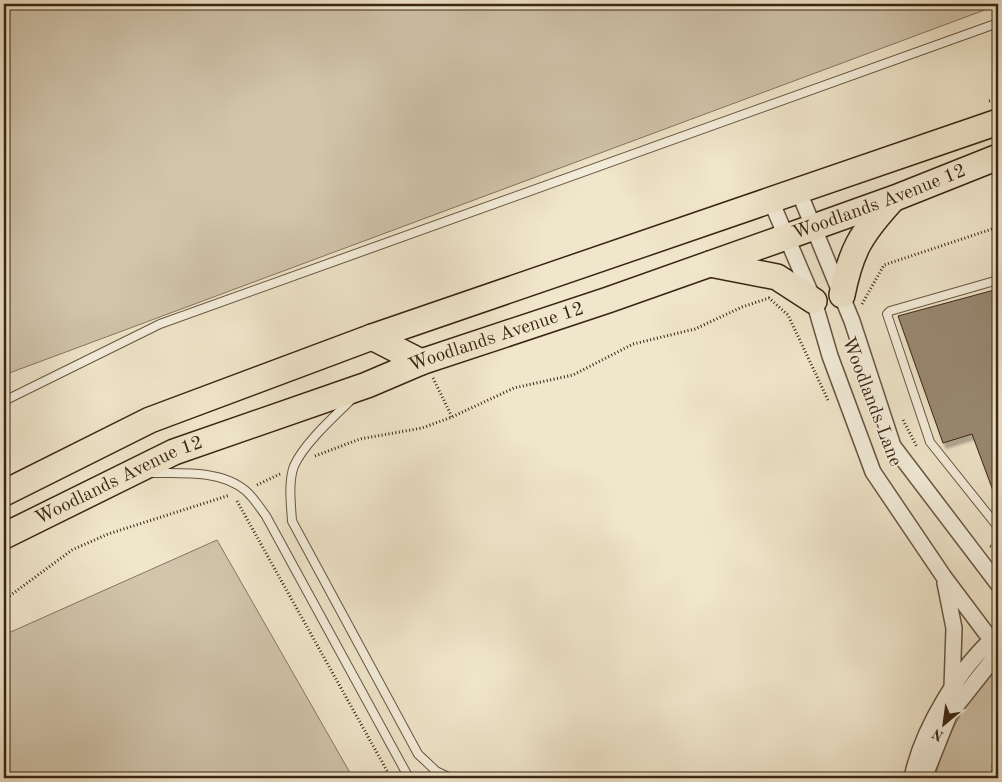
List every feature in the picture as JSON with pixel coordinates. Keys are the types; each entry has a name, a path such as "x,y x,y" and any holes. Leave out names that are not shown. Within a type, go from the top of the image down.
{"main road":[{"name":"Woodlands Avenue 12","path":"4,493 150,420 372,338 998,122"},
{"name":"Woodlands Avenue 12","path":"4,536 174,452 367,385 420,362 895,198 998,156"},
{"path":"842,295 852,252 867,227 895,198"},
{"path":"707,264 777,276 814,301"},
{"path":"372,338 420,362"}],"street":[{"name":"Woodlands Lane","path":"799,192 842,295 893,446 998,584"},
{"name":"Woodlands Lane","path":"771,201 814,301 830,356 873,472 944,577 996,644"},
{"path":"978,557 998,568"},
{"path":"944,577 954,628 952,688"},
{"path":"912,778 919,750 952,688 996,644"},
{"path":"924,778 949,715 996,644"}],"lane":[{"path":"4,401 160,324 998,23"},
{"path":"998,280 890,311 887,314 930,442 998,527"},
{"path":"367,385 315,438 294,467 290,498 292,521 418,754 436,771 451,778"},
{"path":"134,472 206,475 245,490 266,516 409,778"}],"path":[{"path":"884,265 998,227"},
{"path":"245,490 360,439 422,428 452,417 514,388 573,375 633,344 695,329 742,307 769,298 788,315 829,403"},
{"path":"4,600 72,550 108,534 233,494 391,778"},
{"path":"992,778 994,751 998,737"}],"shaded area":[{"path":"4,4 998,4 998,5 4,375"},
{"path":"217,540 353,778 4,778 4,635"},
{"path":"998,666 998,778 935,778 943,748 970,696"}],"building":[{"path":"998,289 998,504 972,434 943,443 898,316"}]}
